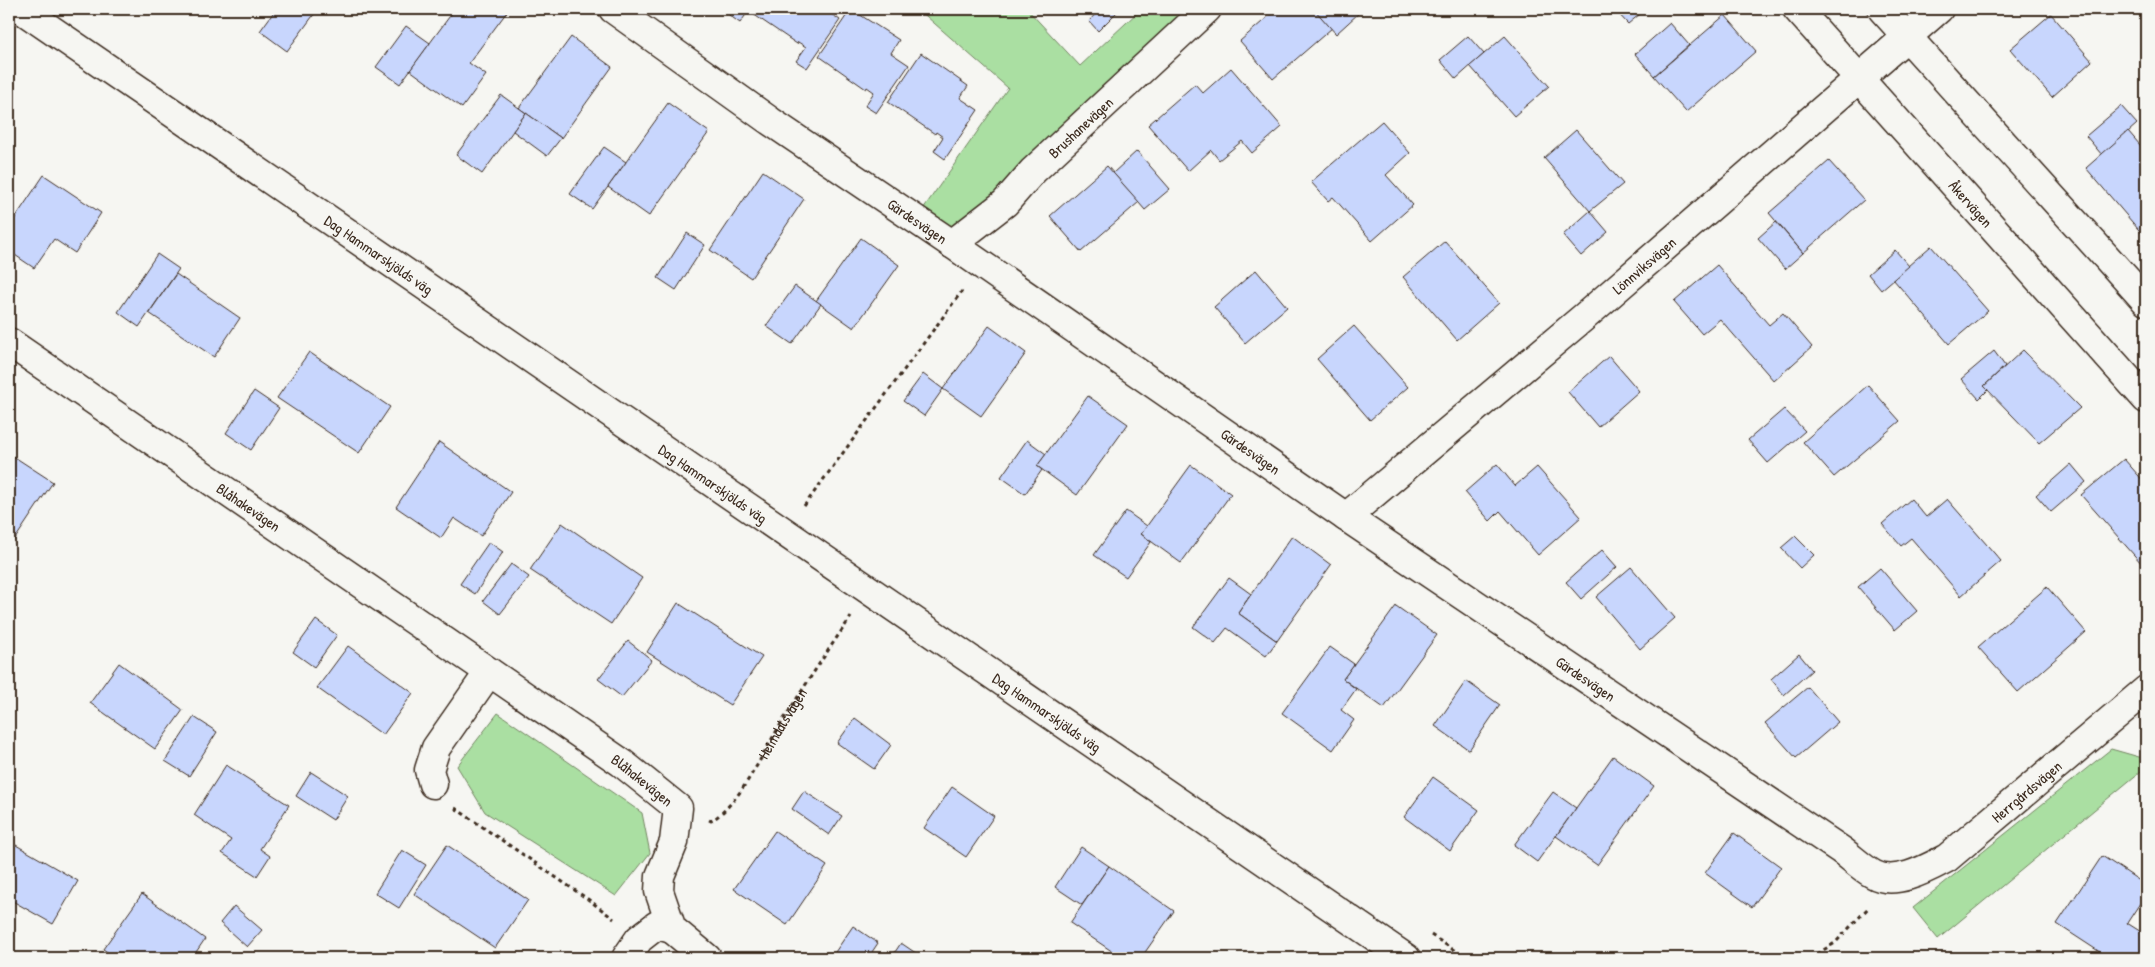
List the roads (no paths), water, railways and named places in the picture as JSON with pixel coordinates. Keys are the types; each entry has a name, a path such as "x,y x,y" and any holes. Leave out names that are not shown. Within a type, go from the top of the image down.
{"street":[{"name":"Dag Hammarskjölds väg","path":"20,9 1406,958"},
{"name":"Gärdesvägen","path":"613,9 770,121 952,244 1346,517 1875,875 1898,878"},
{"name":"Brushanevägen","path":"952,244 1005,202 1033,171 1207,9"},
{"name":"Åkervägen","path":"1797,9 2146,399"},
{"path":"1882,9 2146,302"},
{"name":"Lönnviksvägen","path":"1346,517 1576,323 1939,9"},
{"name":"Blåhakevägen","path":"9,342 622,763 678,808 674,842 660,876 659,891 672,929"},
{"path":"433,784 429,770 436,748 489,672"},
{"name":"Herrgårdsvägen","path":"1898,878 1915,874 1947,858 2146,690"},
{"path":"632,948 657,926 672,929 707,958"}]}
